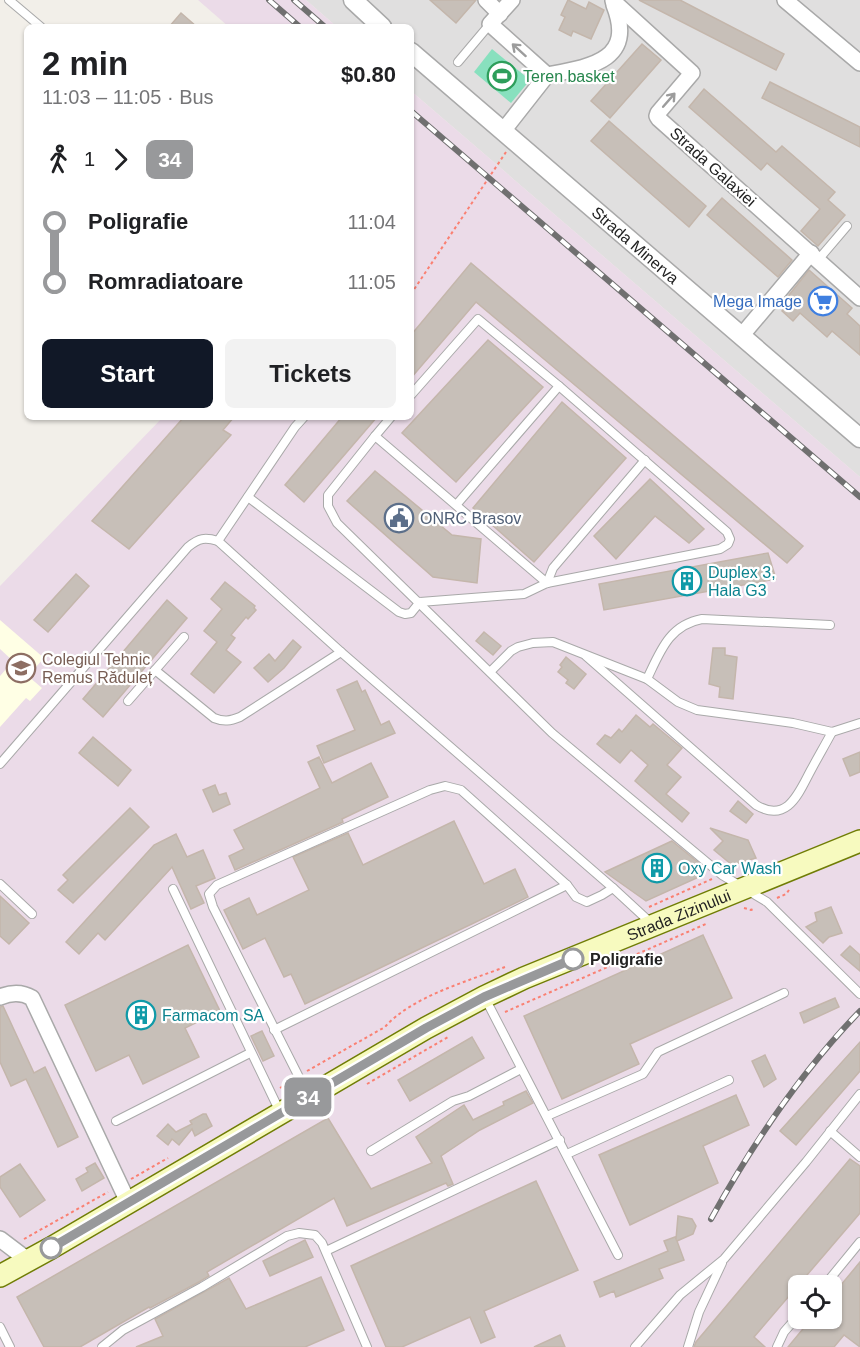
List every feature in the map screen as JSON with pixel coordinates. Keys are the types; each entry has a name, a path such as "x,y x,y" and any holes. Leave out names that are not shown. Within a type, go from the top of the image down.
{"main road":[{"name":"Strada Zizinului","path":"0,1276 29,1261 124,1193 280,1114 426,1028 484,997 653,925 743,897 792,877 860,841"}],"street":[{"path":"353,0 379,24"},
{"path":"486,0 495,19 547,75"},
{"path":"495,19 512,0"},
{"path":"503,131 547,75 587,68 612,52 619,42 621,28 613,0"},
{"name":"Strada Galaxiei","path":"613,0 692,73 658,112 659,119 860,298"},
{"path":"785,0 860,63"},
{"name":"Strada Minerva","path":"414,55 860,438"},
{"path":"742,335 814,257"},
{"path":"0,997 24,993 32,998 124,1193"},
{"path":"4,1242 29,1261"}],"lane":[{"path":"9,0 37,24"},
{"path":"458,62 495,19"},
{"path":"814,257 847,226"},
{"path":"248,497 399,612 405,614 411,613 420,602 498,598 524,594 547,583 720,549 728,544 730,538 727,532 478,318 414,392"},
{"path":"457,504 559,386"},
{"path":"218,541 301,420"},
{"path":"388,420 328,495 328,506 338,523 552,733 722,875 743,897 767,902 860,994"},
{"path":"375,436 547,583"},
{"path":"547,583 553,568 645,460"},
{"path":"0,764 188,547 196,540 205,537 218,541 341,652 653,925"},
{"path":"648,679 668,639 679,627 694,620 830,625"},
{"path":"128,701 184,637"},
{"path":"491,671 511,651 533,643 554,642 648,679 678,702 697,710 793,723 832,732 860,723"},
{"path":"155,670 214,718 231,721 341,652"},
{"path":"582,653 756,805 767,810 785,808 795,799 832,732"},
{"path":"309,1097 213,907 209,894 216,885 391,807 445,786 460,790 567,885 576,897 586,902 613,888"},
{"path":"0,884 32,914"},
{"path":"274,1030 567,885"},
{"path":"173,889 280,1114"},
{"path":"547,1116 643,1074 658,1052 784,993"},
{"path":"484,997 618,1255"},
{"path":"116,1121 250,1053"},
{"path":"371,1151 453,1101 469,1096 521,1069"},
{"path":"567,1154 729,1080"},
{"path":"635,1347 680,1295 724,1259 860,1094"},
{"path":"830,1131 860,1157"},
{"path":"326,1251 560,1140"},
{"path":"102,1347 123,1330 202,1287 287,1236 299,1233 315,1235 326,1251 367,1347"},
{"path":"833,1275 860,1242"},
{"path":"688,1347 699,1312 724,1259"},
{"path":"0,1327 9,1347"},
{"path":"777,1347 788,1327"}],"path":[{"path":"414,289 496,166"},
{"path":"743,897 752,910 786,894 792,877"},
{"path":"494,1016 710,922"},
{"path":"270,1094 385,1027 395,1016 432,994 507,966"},
{"path":"360,1088 452,1035"},
{"path":"4,1242 31,1236 124,1193 170,1157"}],"shaded area":[{"path":"198,0 306,0 334,24 226,24"},
{"path":"306,0 860,0 860,477 414,94 414,24 334,24"},
{"path":"414,94 860,477 860,1347 0,1347 0,586 160,420 414,420"},
{"name":"Colegiul Tehnic Remus Răduleț","path":"0,620 44,658 28,676 42,688 30,701 26,698 0,727 0,676 13,661 0,649"}],"green space":[{"name":"Teren basket","path":"492,49 530,80 511,103 474,72"}],"building":[{"path":"430,0 476,0 456,23"},
{"path":"568,0 586,9 589,2 604,10 591,39 573,31 571,36 559,30 565,17 561,15"},
{"path":"639,0 680,0 784,54 776,70"},
{"path":"181,13 194,24 172,24"},
{"path":"642,44 661,60 610,118 591,101"},
{"path":"770,82 860,127 860,147 762,98"},
{"path":"704,89 776,152 782,146 835,192 828,200 845,215 818,246 801,231 820,209 767,163 761,170 689,107"},
{"path":"609,121 706,206 689,227 591,141"},
{"path":"722,198 792,260 778,277 707,215"},
{"path":"471,263 803,546 787,563 476,302 414,374 414,331"},
{"path":"809,270 852,308 847,314 860,326 860,355 832,331 827,337 800,313 793,321 782,311 788,303 785,300"},
{"path":"488,340 543,387 456,482 402,433"},
{"path":"562,402 626,458 534,562 473,508"},
{"path":"181,420 231,420 223,430 231,435 129,549 92,521"},
{"path":"339,420 374,420 304,502 285,485"},
{"name":"ONRC Brasov","path":"375,471 452,535 481,539 477,583 433,577 347,501"},
{"path":"650,479 704,529 689,543 655,516 616,559 594,536"},
{"name":"Duplex 3, Hala G3","path":"768,553 776,579 604,610 599,584"},
{"path":"76,574 89,586 48,632 34,620"},
{"path":"225,582 255,606 256,610 248,619 246,617 231,635 235,638 226,650 241,662 214,693 191,674 217,642 204,631 222,609 211,599"},
{"path":"167,600 187,618 103,717 83,699"},
{"path":"484,632 501,646 493,655 476,641"},
{"path":"293,640 301,647 284,668 268,682 254,668 269,654 275,661"},
{"path":"713,648 725,648 725,655 737,657 733,699 719,697 720,687 709,684"},
{"path":"566,657 586,674 574,689 558,672"},
{"path":"357,681 362,692 365,690 381,725 389,721 395,733 324,763 317,746 355,730 337,690"},
{"path":"636,715 650,727 653,724 682,748 667,765 681,777 666,794 689,813 682,822 635,781 648,765 631,750 620,763 597,744 605,735 611,738 619,729 622,732"},
{"path":"93,737 131,770 118,786 79,753"},
{"path":"860,752 860,772 850,776 843,759"},
{"path":"319,757 332,783 371,763 388,797 342,819 343,822 235,870 229,856 244,849 234,830 320,788 308,762"},
{"path":"215,785 219,795 226,793 230,804 213,812 203,790"},
{"path":"738,801 753,814 746,823 730,811"},
{"path":"130,808 149,827 73,903 58,890 68,880 63,875"},
{"path":"454,821 484,884 515,869 528,897 305,1004 291,974 284,977 265,938 243,949 224,910 249,898 257,915 309,890 293,857 348,833 363,865"},
{"path":"710,828 748,840 756,858 732,865 714,850 723,841"},
{"path":"176,834 187,857 203,850 215,878 196,886 204,903 191,909 172,867 105,940 98,933 79,954 66,942 154,845"},
{"name":"Oxy Car Wash","path":"672,841 700,864 701,876 646,901 605,872"},
{"path":"0,896 29,923 9,944 0,936"},
{"path":"831,907 842,933 829,937 823,943 806,927 817,921 815,913"},
{"path":"703,935 732,998 630,1044 639,1064 562,1099 524,1016"},
{"name":"Farmacom SA","path":"188,945 220,1011 185,1028 199,1057 143,1084 129,1055 96,1071 65,1005"},
{"path":"850,946 860,955 860,971 841,955"},
{"path":"835,998 839,1007 804,1023 800,1013"},
{"path":"3,1006 34,1073 45,1067 78,1137 58,1147 26,1079 11,1086 0,1062 0,1007"},
{"path":"262,1031 274,1056 263,1061 251,1036"},
{"path":"472,1037 484,1058 410,1101 398,1080"},
{"path":"860,1042 860,1071 796,1145 780,1131"},
{"path":"765,1055 776,1079 764,1087 752,1061"},
{"path":"526,1091 533,1103 480,1130 441,1156 453,1184 448,1186 446,1183 347,1226 334,1198 207,1272 209,1276 199,1282 149,1307 80,1347 44,1347 17,1297 328,1118 371,1189 432,1163 416,1137 464,1105 473,1120"},
{"path":"736,1095 749,1125 703,1146 718,1183 630,1225 599,1155"},
{"path":"206,1114 212,1126 195,1136 192,1129 179,1145 172,1139 168,1145 157,1136 168,1124 176,1132 192,1124 190,1121"},
{"path":"850,1159 860,1166 860,1213 807,1275 788,1275 788,1297 754,1337 765,1347 694,1347"},
{"path":"95,1163 104,1178 82,1191 76,1179 88,1172 86,1168"},
{"path":"20,1164 45,1200 20,1217 0,1187 0,1177"},
{"path":"536,1181 578,1270 484,1311 495,1337 481,1343 470,1317 402,1347 386,1347 351,1266"},
{"path":"678,1216 692,1219 696,1226 693,1234 677,1241 684,1260 659,1269 663,1278 616,1297 614,1291 600,1297 594,1282 668,1251 664,1241 675,1237 676,1239"},
{"path":"305,1240 313,1257 270,1276 263,1261"},
{"path":"860,1262 860,1347 844,1335 834,1347 788,1347 803,1329 842,1329 842,1284"},
{"path":"321,1277 344,1330 305,1347 136,1347 163,1336 155,1319 229,1278 246,1309"},
{"path":"560,1335 565,1347 534,1347"}],"railway":[{"path":"269,0 297,24"},
{"path":"294,0 322,24"},
{"path":"414,114 860,497"},
{"path":"711,1219 779,1110 817,1059 860,1011"}],"bus line":[{"name":"34","path":"51,1248 426,1028 524,978 573,959"}],"place":[{"name":"Teren basket","path":"502,76"},
{"name":"Mega Image","path":"823,301"},
{"name":"ONRC Brasov","path":"399,518"},
{"name":"Duplex 3, Hala G3","path":"687,581"},
{"name":"Colegiul Tehnic Remus Răduleț","path":"21,668"},
{"name":"Oxy Car Wash","path":"657,868"},
{"name":"Poligrafie","path":"573,959"},
{"name":"Farmacom SA","path":"141,1015"}]}
